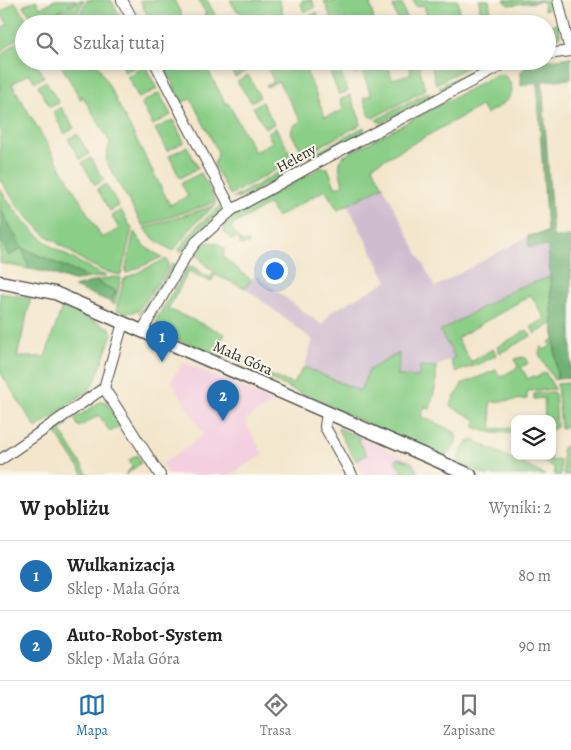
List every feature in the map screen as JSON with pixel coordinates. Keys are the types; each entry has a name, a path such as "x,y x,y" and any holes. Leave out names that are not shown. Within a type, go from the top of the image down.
{"street":[{"path":"122,0 130,15"},
{"path":"556,53 570,51 558,0"},
{"path":"159,70 232,210"},
{"name":"Heleny","path":"142,331 187,254 196,242 232,210 493,70"},
{"name":"Mała Góra","path":"0,282 55,293 470,475"},
{"path":"0,460 104,388 123,323"},
{"path":"104,388 160,475"},
{"path":"326,412 325,427 352,475"}],"shaded area":[{"path":"383,186 435,287 528,236 530,247 548,245 550,277 515,289 440,331 455,357 436,367 420,366 420,377 398,376 398,354 369,370 360,391 304,367 313,340 245,288 255,275 322,325 331,312 387,281 347,204"},
{"path":"183,362 274,402 245,420 263,455 230,475 169,475 162,464 204,435 171,381"},
{"path":"338,427 413,461 422,475 363,475 337,429"}],"green space":[{"path":"36,0 40,8 55,0 77,0 52,15 30,15 23,6"},
{"path":"80,0 84,0 76,15 55,15"},
{"path":"87,0 111,0 119,15 80,15"},
{"path":"140,0 174,0 182,15 147,15"},
{"path":"198,0 207,0 215,15 204,15 206,13"},
{"path":"230,0 279,0 283,15 242,15"},
{"path":"302,0 312,0 315,8 304,12 301,4 303,3"},
{"path":"327,0 329,3 338,0 369,0 373,15 330,15 324,1"},
{"path":"413,0 458,0 460,15 427,15 424,5 416,7"},
{"path":"479,0 489,0 491,15 481,15"},
{"path":"504,0 552,0 553,3 548,9 544,10 543,1 508,5"},
{"path":"15,2 24,15 15,15 15,40 0,52 0,29 8,24 0,13"},
{"path":"402,4 405,15 396,15 393,6"},
{"path":"556,24 558,24 560,34 556,38"},
{"path":"15,44 15,70 40,70 44,77 35,82 29,74 12,84 102,238 119,229 112,216 121,210 132,229 121,275 103,271 84,261 44,234 19,208 0,180 0,56"},
{"path":"571,57 571,79 542,81 553,237 571,236 571,378 557,379 548,246 529,247 528,236 547,232 537,82 521,86 521,72 523,70 556,70 556,59"},
{"path":"64,70 101,70 170,205 188,196 181,183 201,173 216,202 143,226 107,163 106,159 110,142 82,95 81,100"},
{"path":"138,70 147,70 157,89 139,98 127,76"},
{"path":"166,70 208,70 255,152 272,142 267,133 276,128 294,160 230,195 214,165 218,152 191,99 182,102"},
{"path":"232,70 245,70 246,71 235,77"},
{"path":"268,70 306,70 325,117 344,110 340,100 350,95 360,119 360,125 304,155 291,133 293,126 301,121 278,81 266,86 274,81"},
{"path":"340,70 348,91 339,95 330,72"},
{"path":"352,70 390,70 392,79 411,74 410,70 420,70 425,90 373,118 370,116 363,98 371,95 362,71 354,74"},
{"path":"432,70 462,70 436,84"},
{"path":"470,70 480,70 442,91 439,87"},
{"path":"501,74 510,82 512,88 508,99 486,114 481,106 372,166 383,186 338,210 325,190 277,217 269,204 231,226 240,241 249,242 249,244 240,245 241,243 237,237 232,240 224,232 224,225 228,220 320,168 328,168 335,187 343,185 340,174 342,157"},
{"path":"248,75 260,97 251,102 237,81"},
{"path":"46,81 59,103 50,107 38,86"},
{"path":"429,92 430,97 381,123 376,120"},
{"path":"159,93 171,115 153,125 141,103"},
{"path":"262,102 274,124 265,128 253,107"},
{"path":"61,107 74,128 65,134 53,112"},
{"path":"173,120 184,142 167,151 155,129"},
{"path":"364,127 364,133 313,160 308,157"},
{"path":"77,134 89,154 80,159 68,139"},
{"path":"187,146 198,168 180,178 169,156"},
{"path":"91,158 104,180 95,185 82,163"},
{"path":"298,162 298,168 241,198 233,198"},
{"path":"106,184 119,206 110,211 97,189"},
{"path":"0,189 25,222 40,237 56,249 106,276 89,278 23,248 29,269 0,263 0,239 9,256 22,248 0,208"},
{"path":"216,205 194,224 173,251 155,240 144,228"},
{"path":"222,205 220,213 195,235 184,251 178,251 197,226"},
{"path":"0,208 22,248 9,256 0,239"},
{"path":"134,232 145,247 162,257 127,273 125,272"},
{"path":"210,242 218,244 225,249 223,257 251,280 245,288 215,275 211,282 189,271 168,309 225,334 216,351 228,357 225,359 165,334 156,323 157,318 187,268 192,266 210,278 214,271 206,266 196,253 204,244"},
{"path":"22,248 89,278 73,281 50,273 29,269"},
{"path":"166,259 168,267 138,311 128,313 116,310 124,279"},
{"path":"173,263 175,265 151,304 139,314"},
{"path":"114,277 121,278 115,304 111,304 116,291 95,281"},
{"path":"550,277 553,323 535,334 531,327 545,319 531,295 457,338 471,362 493,349 496,355 482,363 456,372 450,360 455,357 440,331 515,289"},
{"path":"95,281 116,291 111,302 74,287"},
{"path":"0,293 31,298 17,357 45,357 62,307 110,328 112,334 95,382 88,391 36,428 0,372"},
{"path":"527,330 531,336 500,353 497,347"},
{"path":"554,339 557,379 554,380 539,354 541,346 544,350 551,346 549,342"},
{"path":"399,353 398,376 419,377 420,366 436,367 436,385 430,409 425,407 421,416 455,432 455,446 446,456 395,436 267,378 267,374 293,384 304,367 360,391 369,370"},
{"path":"522,357 528,361 527,364 521,367 528,379 534,376 537,377 545,372 555,389 527,391 527,399 490,402 492,429 511,428 511,433 494,433 474,427 477,420 450,406 462,384 496,370 501,377 518,367 515,359"},
{"path":"569,383 571,423 561,429 557,384"},
{"path":"553,392 555,394 557,427 556,415 545,415 544,398 534,399 534,394"},
{"path":"101,401 106,402 120,426 110,432 99,415 79,427 74,419"},
{"path":"67,423 68,425 60,430 88,475 84,475 55,432"},
{"path":"339,428 360,438 359,441 367,455 356,461 338,430"},
{"path":"473,440 545,475 486,475 460,464 458,458 466,443"},
{"path":"571,442 571,474 564,475 562,449"},
{"path":"137,455 141,463 125,475 132,467 129,460"},
{"path":"398,458 411,462 418,473 415,475 404,475 396,462"},
{"path":"539,460 560,460 561,475 555,475 554,467"}],"place":[{"name":"Wulkanizacja","path":"162,362"},
{"name":"Auto-Robot-System","path":"223,421"}]}
